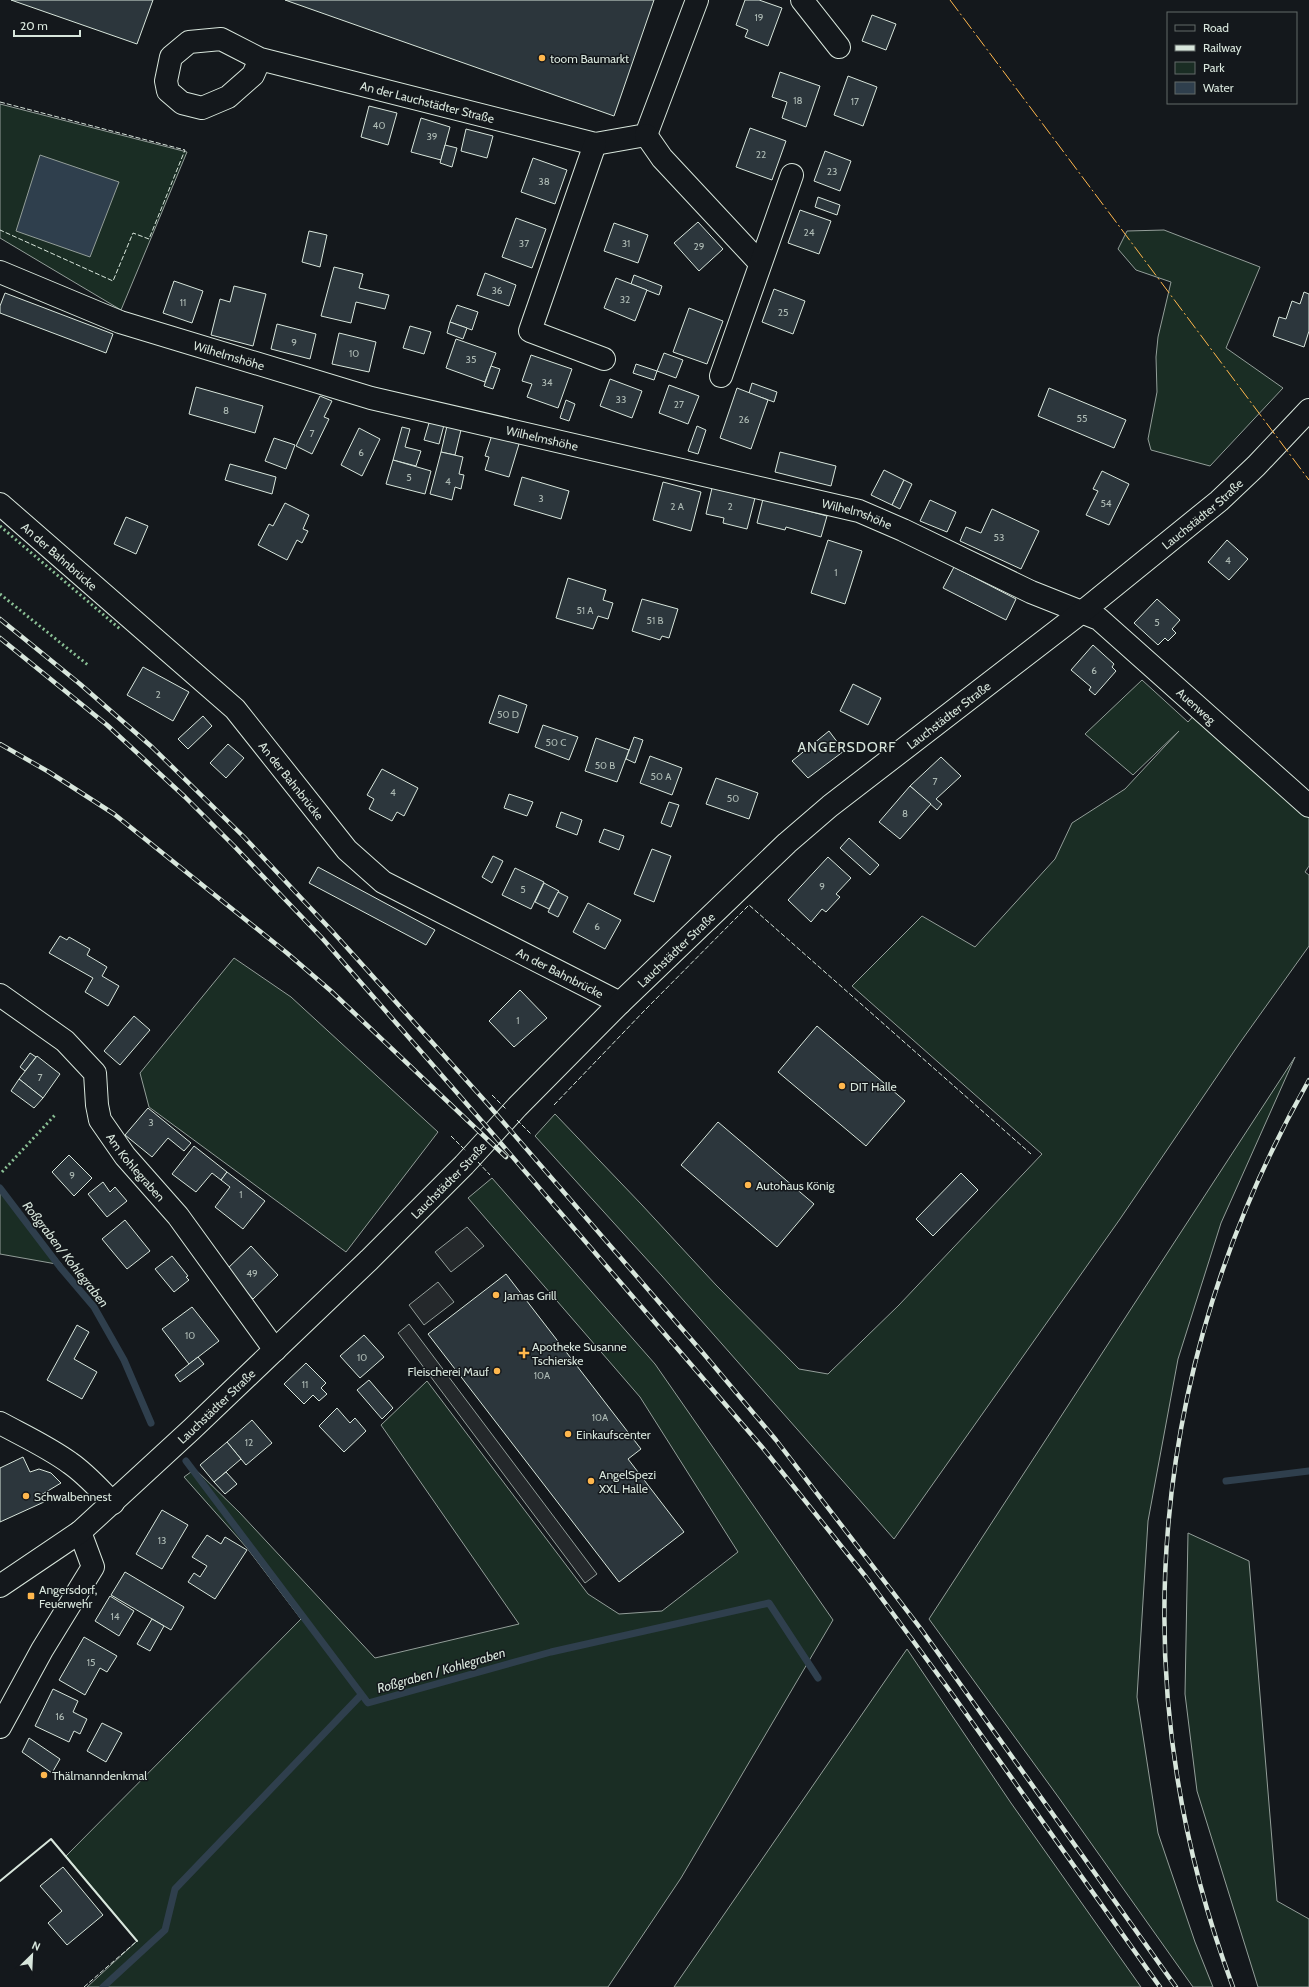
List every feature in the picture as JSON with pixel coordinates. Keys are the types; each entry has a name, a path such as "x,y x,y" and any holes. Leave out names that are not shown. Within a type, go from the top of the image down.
{"street":[{"path":"697,0 646,135 662,158 760,263"},
{"path":"802,0 839,47"},
{"name":"An der Lauchstädter Straße","path":"260,59 595,144 646,135"},
{"path":"595,144 530,332 604,359"},
{"path":"721,376 792,174"},
{"name":"Wilhelmshöhe","path":"0,272 120,322 371,398 859,511 903,530 1031,592 1080,612"},
{"name":"Lauchstädter Straße","path":"0,1586 80,1532 113,1503 369,1260 464,1165 517,1107 620,1003 787,843 830,806 1080,612 1219,501 1256,466 1309,410"},
{"name":"An der Bahnbrücke","path":"0,504 236,709 347,850 384,882 620,1003"},
{"name":"Auenweg","path":"1080,612 1099,619 1309,806"},
{"name":"Am Kohlegraben","path":"0,995 65,1041 95,1073 97,1105 100,1120 125,1156 178,1216 275,1350"},
{"path":"0,1423 47,1448 71,1463 91,1479 113,1503"},
{"path":"0,1727 42,1650 93,1567 80,1532"}],"green space":[{"path":"0,104 187,152 121,310 0,238"},
{"path":"1164,230 1260,267 1226,348 1283,388 1210,466 1151,450 1148,439 1157,392 1156,357 1158,337 1171,282 1136,270 1118,249 1127,231"},
{"path":"1142,680 1188,722 1197,712 1309,813 1309,866 1305,872 1309,875 1309,946 1239,1044 1120,1219 894,1539 662,1276 535,1136 555,1114 716,1285 799,1369 828,1374 899,1305 1042,1154 852,986 922,916 975,947 1055,859 1072,823 1125,789 1179,731 1133,775 1085,734"},
{"path":"234,958 291,997 438,1132 346,1252 149,1107 140,1073"},
{"path":"1295,1057 1221,1223 1178,1359 1148,1521 1137,1697 1158,1833 1195,1942 1213,1987 1193,1987 1059,1798 929,1619"},
{"path":"492,1178 655,1364 833,1620 681,1878 608,1987 87,1987 137,1941 66,1856 301,1619 247,1548 184,1477 195,1469 240,1513 375,1658 519,1624 381,1425 427,1381 588,1594 619,1614 662,1611 738,1552 640,1397 468,1198"},
{"path":"0,1189 62,1265 0,1254"},
{"path":"1188,1533 1249,1561 1277,1901 1309,1919 1309,1987 1258,1987 1197,1791 1185,1694"},
{"path":"907,1649 1011,1803 1141,1987 674,1987"}],"shaded area":[{"path":"467,1227 484,1246 451,1272 435,1252"},
{"path":"438,1282 454,1302 424,1325 409,1305"},
{"path":"409,1324 597,1574 585,1583 398,1333"}],"water":[{"path":"40,155 119,182 90,257 16,231"}],"building":[{"path":"11,0 153,0 137,44"},
{"name":"toom Baumarkt","path":"285,0 654,0 614,116"},
{"path":"745,0 759,0 782,8 768,46 745,37 748,30 736,25"},
{"path":"872,15 896,24 886,50 862,41"},
{"path":"780,72 820,86 806,127 782,118 787,102 772,97"},
{"path":"848,76 877,87 863,126 834,115"},
{"path":"369,106 397,113 388,145 361,137"},
{"path":"421,118 450,127 441,160 411,152"},
{"path":"750,128 786,141 772,180 736,167"},
{"path":"466,129 493,136 487,158 461,151"},
{"path":"445,145 457,148 452,167 440,163"},
{"path":"825,151 851,161 840,191 814,181"},
{"path":"533,158 567,170 555,204 521,192"},
{"path":"818,197 840,205 837,215 815,207"},
{"path":"800,210 831,221 819,254 788,243"},
{"path":"516,218 546,229 532,268 502,257"},
{"path":"698,222 723,249 699,271 674,243"},
{"path":"614,223 648,235 638,263 604,251"},
{"path":"309,231 327,235 320,267 302,262"},
{"path":"334,267 363,274 359,288 389,295 385,309 356,302 351,323 321,316"},
{"path":"485,273 516,285 509,306 477,295"},
{"path":"634,275 662,286 659,295 631,284"},
{"path":"616,278 647,290 635,321 604,308"},
{"path":"174,281 203,291 192,323 163,313"},
{"path":"234,286 266,294 253,346 211,335 220,299 230,302"},
{"path":"774,289 805,301 793,334 762,322"},
{"path":"1304,292 1309,294 1309,331 1304,347 1273,336 1279,317 1286,319 1292,301 1300,304"},
{"path":"5,293 113,334 106,353 0,313 0,306"},
{"path":"457,305 478,312 472,330 450,322"},
{"path":"689,308 723,321 707,364 673,352"},
{"path":"450,322 467,328 463,339 447,333"},
{"path":"277,324 316,334 310,359 271,349"},
{"path":"410,326 431,332 424,354 403,348"},
{"path":"339,333 376,342 369,372 332,364"},
{"path":"456,339 496,353 485,382 446,368"},
{"path":"664,353 683,360 676,378 657,371"},
{"path":"531,355 572,369 558,408 527,397 532,384 522,381"},
{"path":"636,364 657,371 654,380 633,373"},
{"path":"491,366 500,369 493,389 484,386"},
{"path":"610,379 642,391 632,418 600,406"},
{"path":"752,383 777,392 774,402 749,393"},
{"path":"669,385 699,396 688,424 659,413"},
{"path":"196,387 263,406 255,433 189,414"},
{"path":"737,388 768,400 751,449 720,438"},
{"path":"1049,388 1126,420 1114,448 1038,416"},
{"path":"320,396 332,401 324,417 329,419 312,454 296,446"},
{"path":"566,400 575,404 569,421 560,418"},
{"path":"429,423 444,425 439,444 424,440"},
{"path":"447,426 461,430 455,455 441,452"},
{"path":"697,426 706,430 698,454 688,451"},
{"path":"402,427 410,429 405,447 421,451 416,466 393,460"},
{"path":"359,428 380,439 362,476 341,465"},
{"path":"492,435 519,444 509,477 485,470 489,457 485,456"},
{"path":"274,438 295,445 286,469 265,461"},
{"path":"441,452 463,457 459,474 464,475 461,489 455,487 452,500 430,494"},
{"path":"780,452 836,466 831,486 775,472"},
{"path":"393,460 431,471 425,494 386,484"},
{"path":"230,464 276,477 272,494 225,480"},
{"path":"884,470 904,480 892,505 871,495"},
{"path":"1102,471 1129,484 1109,525 1086,515 1098,491 1093,489"},
{"path":"522,477 569,491 561,519 514,505"},
{"path":"904,480 912,484 900,509 892,505"},
{"path":"663,482 701,492 691,531 653,520"},
{"path":"712,488 755,498 747,529 723,523 724,518 706,514"},
{"path":"763,499 827,516 821,537 786,527 785,530 757,523"},
{"path":"930,500 956,512 947,532 920,521"},
{"path":"285,503 309,515 303,529 308,531 302,543 297,540 287,560 258,545 269,524 273,526"},
{"path":"992,509 1039,531 1021,569 960,541 966,527 981,533"},
{"path":"126,517 148,526 136,554 114,544"},
{"path":"828,540 862,551 845,604 811,593"},
{"path":"1227,540 1248,559 1229,580 1208,562"},
{"path":"954,567 1016,599 1006,620 943,588"},
{"path":"568,578 606,590 603,600 613,603 608,619 598,616 593,629 556,618"},
{"path":"642,599 678,609 669,638 662,636 660,640 632,631"},
{"path":"1157,599 1180,620 1172,629 1176,633 1168,641 1165,638 1158,645 1134,623"},
{"path":"1093,645 1114,664 1112,667 1116,671 1095,695 1089,690 1091,687 1071,670"},
{"path":"143,667 189,692 173,721 127,695"},
{"path":"853,684 881,698 868,725 840,711"},
{"path":"499,695 527,705 518,733 489,723"},
{"path":"203,716 212,726 188,749 178,739"},
{"path":"543,725 578,737 569,760 535,747"},
{"path":"829,731 844,751 808,778 792,761"},
{"path":"634,737 643,740 635,763 626,759"},
{"path":"596,738 629,750 617,782 585,771"},
{"path":"228,744 244,758 226,778 210,763"},
{"path":"650,756 682,768 672,795 640,783"},
{"path":"941,757 961,776 936,799 942,804 937,810 910,786"},
{"path":"382,769 418,788 404,816 397,812 392,821 369,809 374,799 367,795"},
{"path":"716,778 758,793 749,819 706,804"},
{"path":"910,786 931,804 900,839 879,822"},
{"path":"509,794 533,802 527,816 504,808"},
{"path":"669,802 679,805 671,827 661,823"},
{"path":"561,812 582,820 577,835 556,827"},
{"path":"604,829 624,836 619,850 599,842"},
{"path":"849,838 879,865 870,875 840,848"},
{"path":"652,849 671,856 654,902 634,894"},
{"path":"493,856 503,861 492,883 482,877"},
{"path":"828,857 851,878 836,894 840,897 826,912 822,909 811,922 788,900"},
{"path":"318,867 435,930 426,945 309,883"},
{"path":"515,868 544,882 531,909 502,895"},
{"path":"544,883 559,891 549,909 535,902"},
{"path":"558,892 568,897 558,917 548,912"},
{"path":"588,903 621,920 605,949 573,932"},
{"path":"60,936 67,940 69,937 90,949 87,955 107,967 102,976 119,986 108,1006 85,992 93,978 49,953"},
{"path":"520,990 547,1018 514,1047 489,1021"},
{"path":"134,1016 150,1030 120,1065 104,1051"},
{"name":"DIT Halle","path":"817,1026 905,1101 866,1146 778,1072"},
{"path":"30,1053 36,1057 25,1071 20,1067"},
{"path":"37,1056 60,1074 43,1098 19,1079"},
{"path":"19,1079 43,1098 34,1108 11,1091"},
{"path":"148,1108 191,1143 184,1151 168,1138 152,1157 125,1135"},
{"name":"Autohaus König","path":"718,1122 814,1204 777,1247 681,1165"},
{"path":"194,1146 227,1172 221,1180 212,1173 196,1192 172,1174"},
{"path":"69,1155 92,1178 74,1196 52,1172"},
{"path":"227,1172 265,1201 243,1229 215,1207 230,1187 221,1180"},
{"path":"961,1173 978,1190 933,1236 916,1219"},
{"path":"103,1182 110,1192 115,1187 127,1201 107,1217 88,1194"},
{"path":"125,1220 150,1251 127,1269 102,1239"},
{"path":"251,1246 278,1275 253,1299 226,1270"},
{"path":"172,1256 188,1276 186,1277 189,1280 174,1292 155,1269"},
{"name":"Einkaufscenter","path":"506,1274 641,1449 628,1459 684,1532 619,1582 428,1334"},
{"path":"192,1307 219,1341 189,1364 162,1329"},
{"path":"77,1325 89,1332 74,1359 97,1372 82,1399 47,1380"},
{"path":"364,1335 384,1357 360,1378 340,1356"},
{"path":"198,1357 204,1364 180,1382 175,1375"},
{"path":"306,1363 326,1383 321,1388 327,1394 319,1401 313,1395 304,1404 284,1384"},
{"path":"369,1380 393,1408 382,1419 357,1390"},
{"path":"337,1408 350,1423 355,1418 366,1431 344,1452 319,1426"},
{"path":"252,1420 272,1443 246,1465 227,1442"},
{"path":"227,1442 241,1459 214,1482 200,1465"},
{"path":"23,1457 30,1472 39,1469 51,1473 61,1483 41,1495 44,1502 0,1522 0,1468"},
{"path":"226,1472 237,1484 225,1494 214,1482"},
{"path":"162,1510 188,1525 162,1569 136,1554"},
{"path":"207,1535 221,1544 225,1537 247,1550 215,1599 188,1582 194,1573 200,1577 207,1566 192,1557"},
{"path":"125,1572 184,1607 171,1630 111,1595"},
{"path":"110,1596 134,1611 119,1636 95,1621"},
{"path":"152,1619 164,1626 150,1651 137,1644"},
{"path":"84,1637 117,1656 107,1672 100,1668 85,1695 59,1680"},
{"path":"53,1689 78,1701 73,1712 87,1719 80,1734 74,1731 69,1742 35,1726"},
{"path":"102,1723 122,1733 106,1762 87,1751"},
{"path":"29,1738 60,1759 52,1773 22,1752"},
{"path":"63,1867 103,1915 67,1945 48,1923 62,1911 40,1886"}],"waterway":[{"name":"Roßgraben/ Kohlegraben","path":"0,1188 60,1267 94,1307 124,1360 151,1423"},
{"name":"Roßgraben / Kohlegraben","path":"186,1461 368,1703 551,1652 769,1603 818,1678"},
{"name":"Roßgraben / Kohlegraben","path":"1226,1481 1309,1471"},
{"path":"103,1987 165,1930 175,1889 361,1695"}],"railway":[{"path":"0,619 80,684 152,747 244,837 332,931 485,1101 703,1353 776,1440 921,1629 1176,1987"},
{"path":"0,638 107,725 185,797 234,846 322,938 486,1126 762,1447 866,1577 950,1691 1160,1987"},
{"path":"0,744 49,772 114,814 287,953 331,991 506,1157"},
{"path":"1233,1987 1197,1872 1174,1756 1165,1640 1168,1525 1185,1410 1214,1298 1255,1187 1309,1080"}],"hedge":[{"path":"0,526 120,629"},
{"path":"0,594 88,665"},
{"path":"2,1172 55,1115"}],"fence":[{"path":"0,102 185,150 149,239 133,233 113,281 0,230"},
{"path":"554,1105 749,905 1031,1154"},
{"path":"492,1095 506,1109"},
{"path":"517,1120 531,1134"},
{"path":"451,1136 466,1151"},
{"path":"478,1162 490,1175"},
{"path":"84,1987 137,1941"}],"wall":[{"path":"0,1881 51,1839 137,1941"}],"power":[{"path":"950,0 1309,480"}],"place":[{"name":"toom Baumarkt","path":"542,58"},
{"name":"DIT Halle","path":"842,1086"},
{"name":"Autohaus König","path":"748,1185"},
{"name":"Jamas Grill","path":"496,1295"},
{"name":"Apotheke Susanne Tschierske","path":"524,1353"},
{"name":"Fleischerei Mauf","path":"497,1371"},
{"name":"Einkaufscenter","path":"568,1434"},
{"name":"AngelSpezi XXL Halle","path":"591,1481"},
{"name":"Schwalbennest","path":"26,1496"},
{"name":"Angersdorf, Feuerwehr","path":"31,1596"},
{"name":"Thälmanndenkmal","path":"44,1775"}],"district":[{"name":"ANGERSDORF","path":"847,747"}]}
